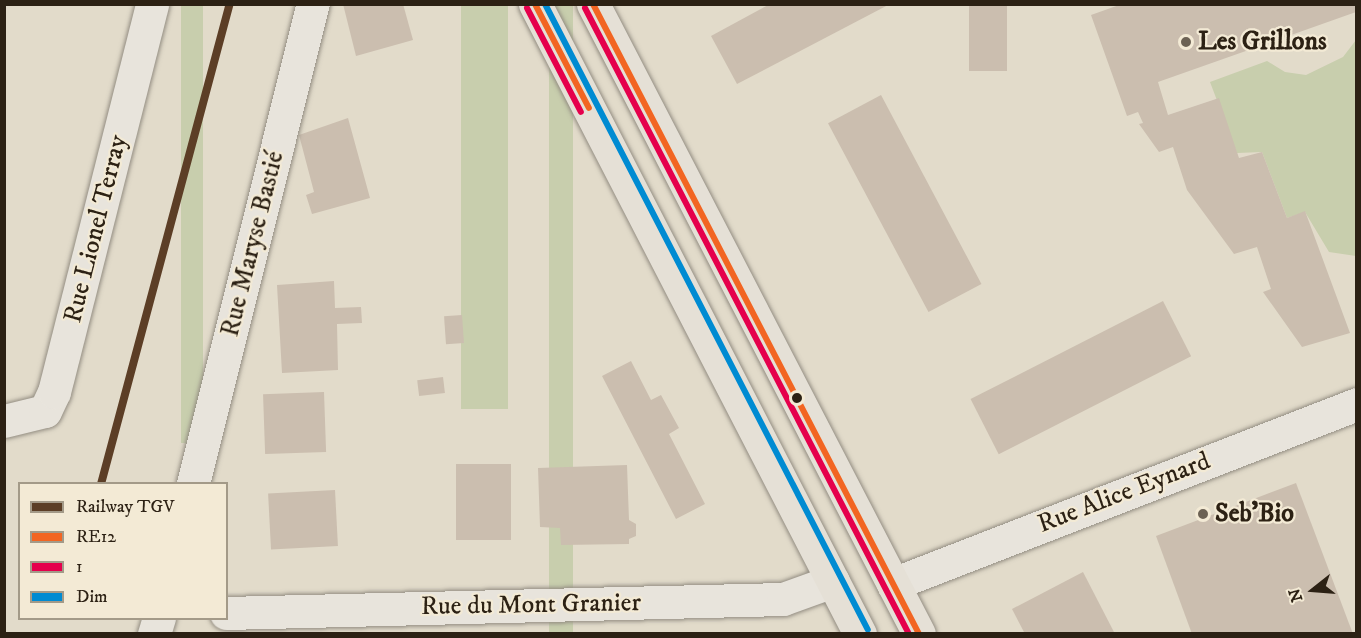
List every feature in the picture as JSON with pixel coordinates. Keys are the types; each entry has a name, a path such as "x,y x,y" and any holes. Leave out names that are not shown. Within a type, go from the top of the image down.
{"main road":[{"path":"535,4 860,633"},
{"path":"593,4 919,633"}],"street":[{"name":"Rue Lionel Terray","path":"4,421 45,411 54,392 152,4"},
{"name":"Rue Maryse Bastié","path":"193,482 313,4"},
{"name":"Rue Alice Eynard","path":"893,584 1356,404"},
{"name":"Rue du Mont Granier","path":"228,613 783,599 833,581"}],"green space":[{"path":"181,5 203,5 203,443 181,443"},
{"path":"461,5 508,5 508,409 461,409"},
{"path":"549,5 573,5 573,634 549,634"},
{"path":"1356,40 1356,256 1329,252 1305,212 1287,218 1262,152 1237,153 1210,82 1267,61 1285,72 1306,75 1343,57"}],"building":[{"path":"343,4 403,4 413,40 356,56"},
{"path":"770,4 890,4 737,84 711,36"},
{"path":"969,4 1007,4 1007,71 969,71"},
{"path":"1122,4 1356,4 1356,12 1158,82 1168,115 1219,98 1239,158 1262,152 1287,218 1305,211 1350,333 1302,347 1263,292 1271,289 1257,247 1234,254 1187,190 1173,147 1159,152 1139,124 1143,123 1138,112 1127,116 1091,15"},
{"path":"881,95 981,284 928,312 828,123"},
{"path":"348,118 370,198 312,214 306,195 314,192 299,135"},
{"path":"334,281 335,308 361,307 362,323 337,324 338,370 282,373 277,285"},
{"path":"1163,301 1191,356 999,454 971,399"},
{"path":"462,315 464,343 446,344 444,316"},
{"path":"631,361 651,400 661,395 679,428 669,434 705,504 676,519 602,376"},
{"path":"443,377 445,393 419,396 417,380"},
{"path":"324,392 326,452 265,454 263,394"},
{"path":"456,464 511,464 511,540 456,540"},
{"path":"627,465 629,520 636,524 636,536 629,539 629,544 561,545 560,528 540,527 538,468"},
{"path":"1296,483 1353,634 1192,634 1156,536"},
{"path":"335,490 338,546 271,549 268,494"},
{"path":"1083,572 1115,634 1025,634 1012,609"}],"rail line":[{"name":"TGV","path":"102,482 230,4"}],"transit line":[{"name":"RE12","path":"535,4 589,108"},
{"name":"Dim","path":"545,4 868,630"},
{"name":"RE12","path":"593,4 919,634"},
{"name":"1","path":"527,8 581,112"},
{"name":"1","path":"585,8 909,634"}],"place":[{"name":"Les Grillons","path":"1186,42"},
{"name":"Seb'Bio","path":"1203,514"}]}
